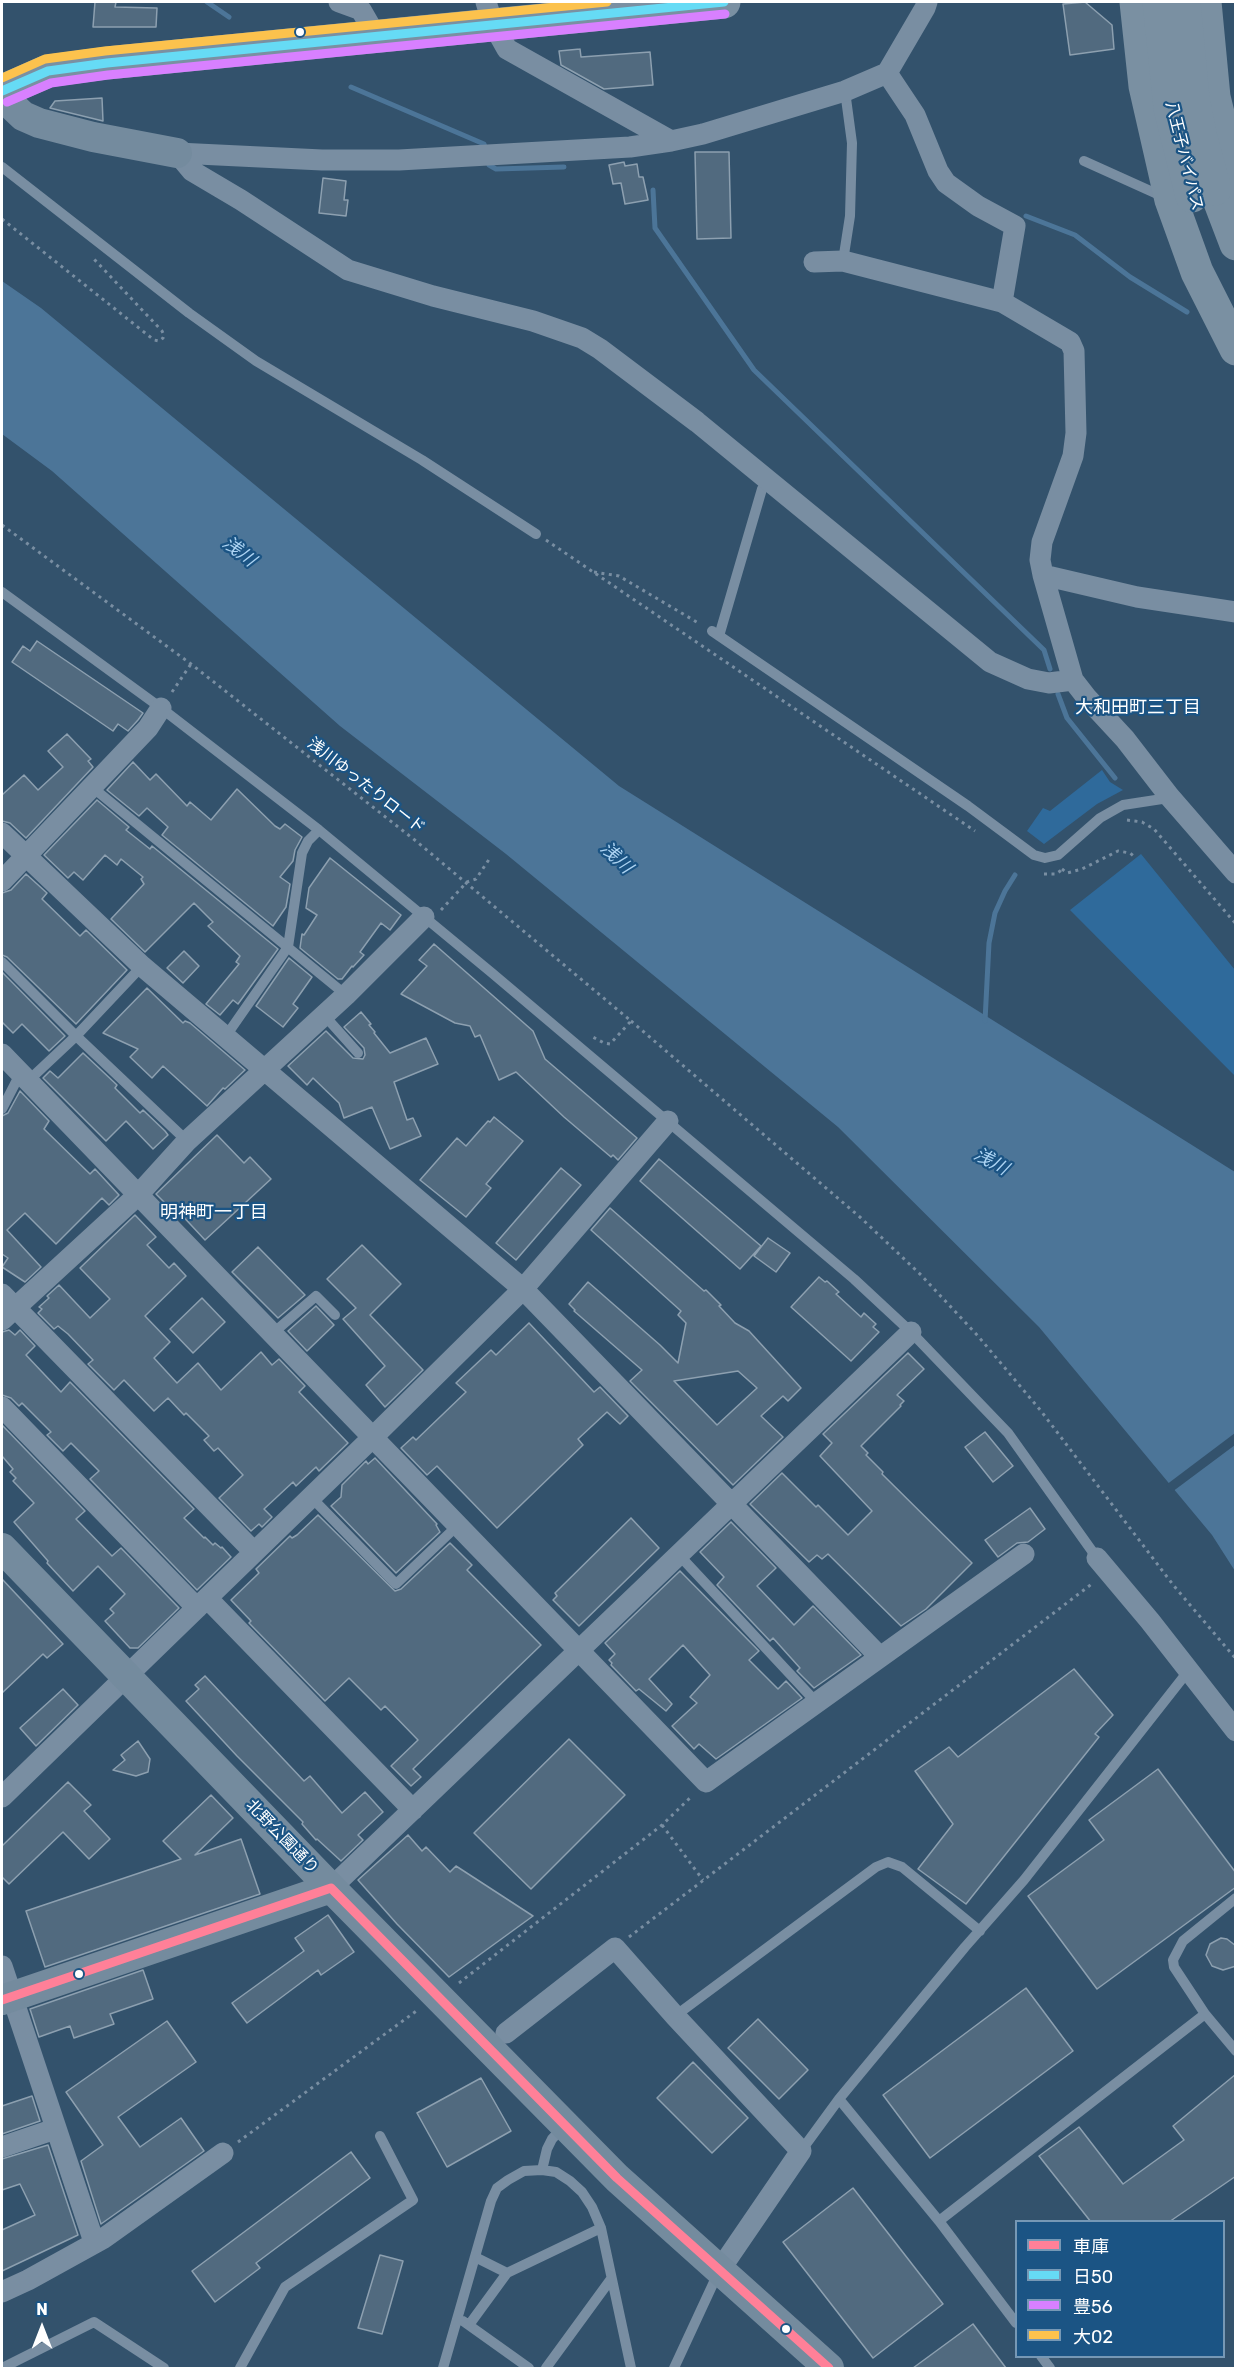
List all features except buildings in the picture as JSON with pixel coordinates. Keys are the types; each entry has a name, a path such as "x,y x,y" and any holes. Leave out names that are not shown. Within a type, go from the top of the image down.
{"highway":[{"path":"2,91 31,77 66,69 376,36 489,13 724,2"},
{"path":"1136,2 1145,86 1203,193"},
{"name":"八王子バイパス","path":"1159,2 1170,108 1180,154 1236,244"},
{"name":"八王子バイパス","path":"1184,2 1193,98 1201,138 1203,193 1214,257 1236,303"},
{"path":"1205,2 1214,97 1197,272 1236,349"}],"street":[{"path":"339,2 361,10 376,36"},
{"path":"2,96 23,116 39,123 93,137 177,153 322,160 399,160 630,147 703,134 845,91 886,73 927,2"},
{"path":"489,13 507,49 514,54 671,141"},
{"path":"886,73 915,115 938,171 946,183 978,207 1015,226 1002,302"},
{"path":"177,153 192,171 348,270 434,296 533,321 582,338 697,422 990,662 1028,679 1048,683 1073,680"},
{"path":"814,262 843,261 1002,302 1070,342 1074,351 1076,433 1073,456 1042,542 1040,560 1073,680 1236,873"},
{"path":"1043,574 1137,597 1236,612"},
{"path":"2,881 148,728 167,700"},
{"path":"2,833 142,966 523,1288 880,1657"},
{"path":"254,1552 6,1307 138,1195 188,1142 346,995 424,917"},
{"path":"2,1054 706,1782 1024,1554"},
{"path":"2,1797 523,1288 668,1121"},
{"path":"6,1998 332,1888 911,1332"},
{"path":"2,1407 413,1810"},
{"name":"北野公園通り","path":"3,1554 126,1676 617,2178 718,2271 830,2368"},
{"path":"1099,1567 1189,1670 1236,1731"},
{"path":"506,2033 615,1948 801,2151 718,2271"},
{"path":"2,1966 6,1998 94,2242"},
{"path":"2,2147 55,2129"},
{"path":"2,2292 104,2238 223,2153"}],"lane":[{"path":"843,261 850,216 852,143 845,91"},
{"path":"1084,161 1203,193"},
{"path":"2,167 189,313 256,361 422,460 536,534"},
{"path":"768,481 762,489 715,633 1034,855 1045,858 1058,855 1100,818 1123,805 1169,796"},
{"path":"2,592 167,700 846,1273 911,1332 1008,1433 1099,1567"},
{"path":"92,787 346,995"},
{"path":"226,1036 288,946 302,853 319,830"},
{"path":"2,962 188,1142"},
{"path":"3,1102 23,1078 76,1035 142,966"},
{"path":"324,1015 358,1053"},
{"path":"272,1334 316,1296 335,1316"},
{"path":"311,1497 396,1584 457,1526"},
{"path":"679,1555 817,1703"},
{"path":"801,2151 839,2099 1024,1880 1189,1670"},
{"path":"675,2016 876,1867 888,1862 902,1867 980,1930"},
{"path":"1236,1898 1183,1941 1173,1960 1174,1966 1205,2014 1236,2051"},
{"path":"939,2221 1205,2014"},
{"path":"839,2099 939,2221 1015,2320"},
{"path":"542,2170 552,2139 565,2126"},
{"path":"240,2368 285,2287 413,2200 380,2136"},
{"path":"443,2368 491,2200 497,2188 524,2171 542,2170 556,2172 582,2192 592,2207 601,2228 631,2368"},
{"path":"469,2325 507,2272 601,2228"},
{"path":"475,2257 507,2272"},
{"path":"674,2368 718,2271"},
{"path":"546,2368 611,2279"},
{"path":"458,2317 529,2368"},
{"path":"2,2368 94,2322 165,2368"}],"path":[{"path":"2,219 154,340 159,341 163,338 162,331 92,257"},
{"name":"浅川ゆったりロード","path":"2,525 191,664 467,882 861,1218 954,1310 1034,1402 1181,1595 1236,1659"},
{"path":"536,534 980,835"},
{"path":"594,572 619,576 715,633"},
{"path":"167,700 191,664"},
{"path":"1119,823 1127,820 1142,822 1154,829 1236,924"},
{"path":"1071,862 1062,869 1067,873 1082,869 1118,852 1130,853 1136,858"},
{"path":"446,905 467,882 476,879 490,858"},
{"path":"584,1032 610,1044 631,1021"},
{"path":"615,1948 1099,1567"},
{"path":"454,1986 662,1825 706,1782"},
{"path":"662,1825 704,1880"},
{"path":"223,2153 423,2007"}],"shaded area":[{"path":"1102,770 1110,782 1123,790 1097,804 1044,844 1027,831 1043,808 1050,811"},
{"path":"1141,854 1235,970 1235,1076 1070,910"}],"water":[{"name":"浅川","path":"2,281 41,308 619,786 1235,1172 1235,1571 1212,1535 1039,1327 838,1127 506,854 340,726 52,471 2,434"}],"pier":[{"path":"1235,1433 1235,1445 1172,1492 1166,1485"}],"waterway":[{"path":"207,2 229,17"},
{"path":"351,87 484,144 486,150"},
{"path":"488,159 489,165 496,169 564,167"},
{"path":"653,190 655,228 754,370 1044,650 1050,669"},
{"path":"1026,216 1075,235 1130,277 1187,312"},
{"path":"1058,694 1067,718 1115,778"},
{"path":"985,1021 989,943 995,913 1015,875"}],"transit line":[{"name":"大02","path":"2,78 45,59 105,51 607,2"},
{"name":"日50","path":"2,91 48,71 107,63 724,2"},
{"name":"豊56","path":"7,102 51,83 108,75 725,14"},
{"name":"車庫","path":"2,2000 331,1888 617,2178 829,2368"}],"district":[{"name":"大和田町三丁目","path":"1138,708"},
{"name":"明神町一丁目","path":"214,1213"}]}
